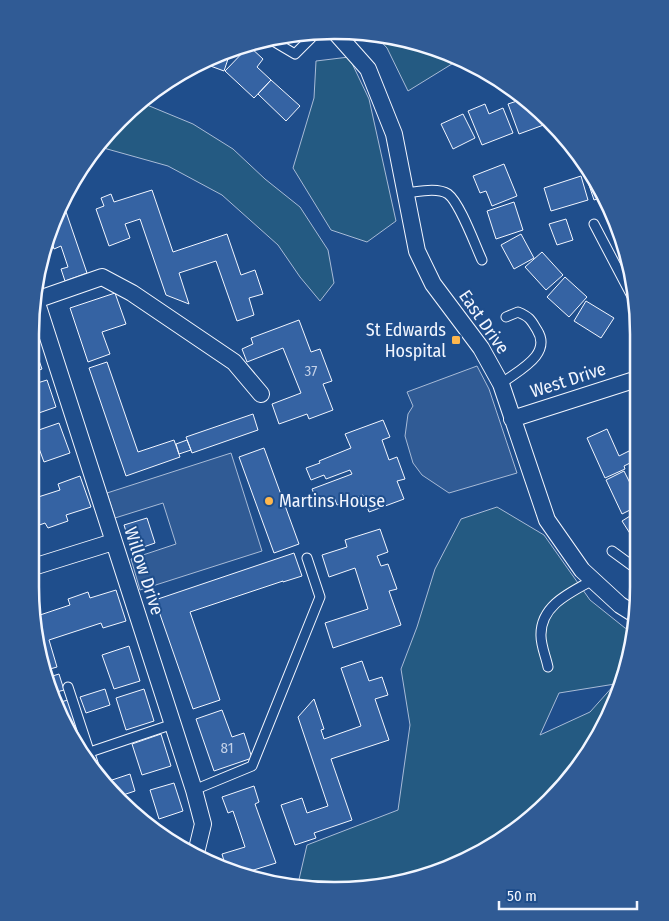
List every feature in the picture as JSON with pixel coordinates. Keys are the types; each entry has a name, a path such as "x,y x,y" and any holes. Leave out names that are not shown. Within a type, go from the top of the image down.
{"street":[{"name":"East Drive","path":"341,39 368,69 394,134 417,251 433,284 481,348 501,384 547,520 582,570 620,605 629,611"},
{"name":"Willow Drive","path":"41,296 102,277 132,293 234,362 262,394"},
{"name":"Willow Drive","path":"40,309 194,790 203,824 197,848"},
{"name":"West Drive","path":"512,418 630,381"},
{"path":"39,565 114,542"}],"lane":[{"path":"277,44 295,54 309,40"},
{"path":"405,192 435,190 447,194 456,204 482,260"},
{"path":"594,224 626,286"},
{"path":"501,384 537,356 542,346 540,335 529,317 518,312 506,317"},
{"path":"612,551 630,564"},
{"path":"194,790 252,766 320,597 307,558"},
{"path":"548,667 541,636 546,612 567,594 593,580"},
{"path":"68,687 90,752 173,724"}],"shaded area":[{"path":"382,42 430,54 453,63 408,91 387,48"},
{"path":"349,57 369,99 396,221 367,242 331,230 293,168 314,98 316,61"},
{"path":"147,105 193,124 233,149 265,179 300,207 328,250 334,283 320,301 300,277 278,245 222,195 168,166 105,148 125,125"},
{"path":"477,366 489,389 517,473 449,493 422,475 413,463 405,436 408,414 413,406 407,392"},
{"path":"231,453 262,551 140,590 131,559 176,544 163,503 115,518 107,493"},
{"path":"497,507 544,535 590,600 627,629 614,684 559,693 540,735 590,712 614,686 608,700 591,734 557,782 530,809 482,843 430,867 392,877 354,882 299,880 307,845 398,810 410,725 401,669 417,627 435,569 461,519"}],"building":[{"path":"254,50 263,59 257,67 271,80 254,98 225,71 242,53"},
{"path":"228,58 224,71 210,66"},
{"path":"271,80 300,106 286,121 258,94"},
{"path":"516,101 544,125 519,134 508,104"},
{"path":"485,104 489,114 503,108 513,133 482,145 468,111"},
{"path":"463,114 475,138 453,149 441,124"},
{"path":"504,164 517,196 492,206 486,191 480,193 473,176"},
{"path":"581,176 588,200 551,211 544,188"},
{"path":"588,183 597,199 594,200"},
{"path":"152,190 173,252 227,234 241,275 255,270 263,294 249,298 254,315 237,321 216,261 179,273 189,304 166,295 140,219 125,224 130,238 109,246 96,209 104,206 101,198 111,194 114,202"},
{"path":"514,202 523,230 496,239 487,211"},
{"path":"66,211 87,273 65,281 61,269 68,267 61,246 54,249 54,239"},
{"path":"566,219 573,240 557,245 549,224"},
{"path":"521,234 534,258 514,269 501,245"},
{"path":"542,252 563,275 546,290 525,267"},
{"path":"565,277 587,297 569,317 547,297"},
{"path":"115,293 126,324 102,332 110,354 88,362 70,308"},
{"path":"586,301 614,318 601,338 574,321"},
{"path":"299,320 311,352 320,349 332,381 323,384 333,410 309,419 307,414 279,424 272,404 301,393 283,348 247,362 242,349 253,344 251,338"},
{"path":"107,362 138,452 174,440 180,457 126,476 89,368"},
{"path":"47,380 56,407 39,413 39,382"},
{"path":"253,414 258,430 192,453 186,437"},
{"path":"383,420 390,437 382,440 389,460 397,457 405,479 397,481 404,499 369,512 363,495 337,505 334,497 318,503 312,489 352,474 350,470 326,479 324,475 311,480 306,468 351,448 345,434"},
{"path":"59,423 70,453 44,462 39,448 39,430"},
{"path":"607,429 619,456 629,451 630,463 624,466 625,469 605,478 587,438"},
{"path":"187,440 191,450 179,454 176,444"},
{"name":"Martins House","path":"264,448 299,544 274,553 239,457"},
{"path":"624,471 630,483 630,510 622,514 606,480"},
{"path":"80,476 91,507 66,515 68,521 48,528 45,523 39,525 39,497 60,490 58,484"},
{"path":"630,516 630,534 622,521"},
{"path":"147,518 155,543 132,551 124,525"},
{"path":"380,529 388,552 377,556 381,566 388,564 397,589 389,591 401,625 333,648 325,623 368,609 355,568 329,577 322,555 347,547 345,540"},
{"path":"294,553 302,576 190,612 220,700 193,709 155,600"},
{"path":"116,590 126,621 103,628 101,623 49,640 57,667 51,669 44,644 40,615 70,605 68,599 88,592 90,598"},
{"path":"129,646 140,681 114,689 102,655"},
{"path":"362,661 369,681 382,677 388,695 375,699 389,740 331,759 352,820 314,833 316,838 295,845 281,805 302,798 307,813 328,806 298,717 314,699 324,729 321,730 324,739 361,726 341,668"},
{"path":"59,674 64,690 58,692 52,676"},
{"path":"105,689 110,705 86,713 80,697"},
{"path":"144,689 154,721 126,730 116,698"},
{"path":"68,700 77,727 75,728 62,702"},
{"path":"222,710 232,737 244,733 252,758 214,771 196,719"},
{"path":"161,734 171,766 142,775 132,744"},
{"path":"130,774 135,791 124,795 111,780"},
{"path":"174,783 183,811 159,819 150,790"},
{"path":"254,786 259,802 255,804 276,863 252,870 224,861 222,854 245,847 233,811 228,813 222,797"}],"place":[{"name":"St Edwards Hospital","path":"456,340"},
{"name":"Martins House","path":"269,501"}]}
